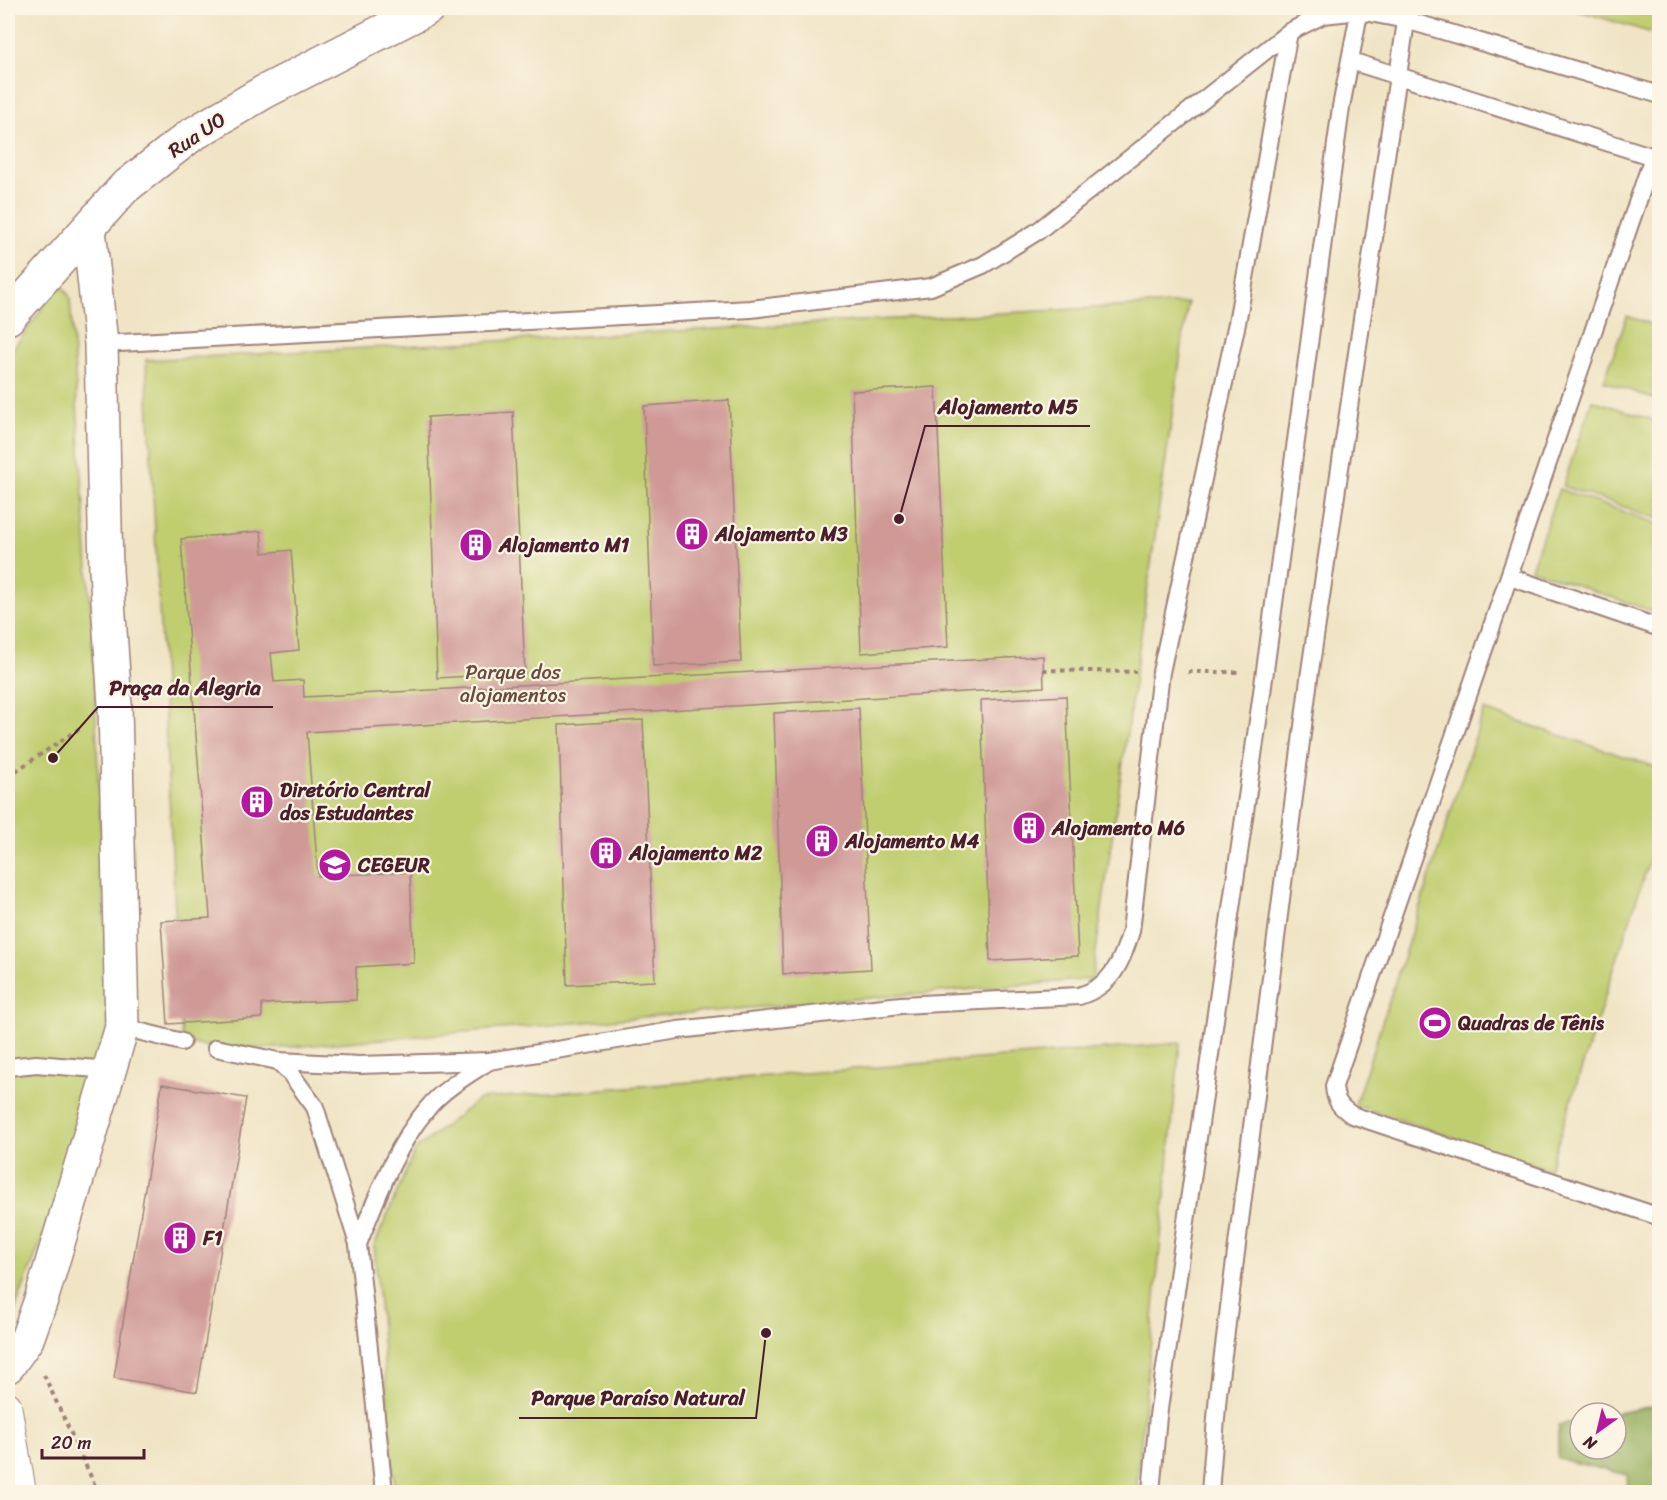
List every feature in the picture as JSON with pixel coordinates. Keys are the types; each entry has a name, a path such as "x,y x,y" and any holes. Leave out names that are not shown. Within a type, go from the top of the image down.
{"street":[{"name":"Rua UO","path":"8,318 124,188 190,136 264,92 428,8"},
{"path":"8,1366 27,1339 65,1224 122,1027 115,705 106,571 101,344 89,229"},
{"path":"8,1405 23,1492"}],"lane":[{"path":"1151,1492 1160,1405 1261,700 1341,107 1360,9"},
{"path":"101,344 751,309 931,287 983,265 1038,231 1289,32 1336,11 1360,9 1407,14 1659,94"},
{"path":"1210,1492 1218,1394 1310,670 1407,14"},
{"path":"216,1048 278,1061 360,1065 489,1061 678,1030 901,1005 1061,997 1091,992 1112,977 1125,952 1131,931 1161,672 1237,323 1289,32"},
{"path":"1351,61 1656,158 1334,1086 1335,1097 1341,1107 1352,1115 1659,1217"},
{"path":"1510,577 1659,628"},
{"path":"122,1027 182,1042"},
{"path":"278,1061 290,1073 315,1107 358,1244 384,1492"},
{"path":"358,1244 389,1170 428,1108 445,1092 489,1061"},
{"path":"8,1067 36,1064 109,1070"}],"path":[{"path":"1043,670 1235,672"},
{"path":"8,776 115,705"},
{"path":"27,1339 98,1492"}],"green space":[{"path":"1569,8 1659,8 1659,35"},
{"path":"57,288 65,289 70,298 92,629 109,1026 72,1161 8,1327 8,356"},
{"name":"Parque dos alojamentos","path":"1188,303 1092,979 277,1048 216,1048 182,1042 146,360"},
{"path":"1627,316 1659,327 1659,401 1604,381"},
{"path":"1592,400 1659,422 1659,519 1563,486"},
{"path":"1559,489 1659,524 1659,614 1531,569"},
{"path":"1484,710 1659,768 1659,830 1549,1169 1355,1105"},
{"path":"1180,1043 1136,1492 395,1492 374,1246 415,1150 479,1099"},
{"path":"1659,1405 1659,1492 1628,1492 1627,1475 1558,1459 1558,1425 1568,1423 1568,1461 1628,1461 1628,1411"}],"building":[{"path":"936,387 948,647 861,653 852,391"},
{"name":"Alojamento M3","path":"729,400 741,662 653,666 644,406"},
{"name":"Alojamento M1","path":"513,412 525,673 437,678 428,417"},
{"name":"Diretório Central dos Estudantes","path":"261,531 263,553 291,550 299,650 271,653 274,682 303,680 304,697 1043,656 1044,687 307,732 318,876 410,872 414,963 356,967 356,1000 262,1004 262,1018 168,1024 161,921 210,918 181,539"},
{"name":"Alojamento M6","path":"1066,696 1078,956 990,961 981,700"},
{"name":"Alojamento M4","path":"859,708 871,969 783,974 774,713"},
{"name":"Alojamento M2","path":"643,720 655,981 567,985 559,725"},
{"name":"F1","path":"162,1084 246,1098 197,1392 114,1378"}],"place":[{"name":"Alojamento M5","path":"899,519"},
{"name":"Alojamento M3","path":"692,534"},
{"name":"Alojamento M1","path":"476,545"},
{"name":"Praça da Alegria","path":"53,758"},
{"name":"Diretório Central dos Estudantes","path":"257,802"},
{"name":"Alojamento M6","path":"1029,828"},
{"name":"Alojamento M4","path":"822,841"},
{"name":"Alojamento M2","path":"606,853"},
{"name":"CEGEUR","path":"335,865"},
{"name":"Quadras de Tênis","path":"1435,1023"},
{"name":"F1","path":"180,1238"},
{"name":"Parque Paraíso Natural","path":"766,1333"}]}
